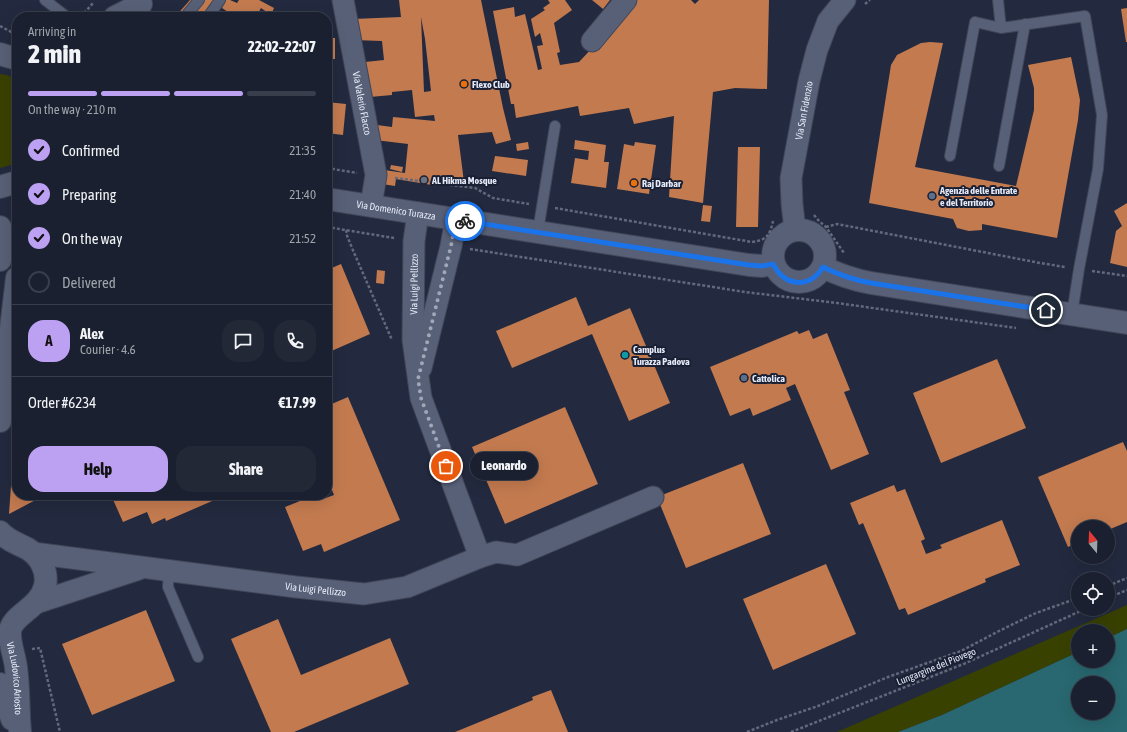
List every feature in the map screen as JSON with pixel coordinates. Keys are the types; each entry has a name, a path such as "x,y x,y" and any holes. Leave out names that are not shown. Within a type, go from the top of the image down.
{"main road":[{"path":"128,12 140,7"},
{"path":"0,54 12,58"},
{"path":"0,187 12,183"},
{"name":"Via Domenico Turazza","path":"332,200 749,265 762,266 773,264"},
{"path":"0,227 3,241 0,260"},
{"path":"795,230 807,231 817,236 823,245 826,256 819,274 813,279 797,283 789,281 777,272 773,264 772,255 774,246 779,238 787,232 795,230"},
{"path":"823,267 841,276 871,283 1127,323"},
{"path":"0,421 12,320"},
{"name":"Via Ludovico Ariosto","path":"0,532 18,548 42,564 46,577 44,591 33,606 16,620 10,630 11,647 16,667 18,732"},
{"path":"0,613 21,613 33,606"},
{"name":"Via Ludovico Ariosto","path":"0,684 18,732"}],"street":[{"name":"Via Valerio Flacco","path":"343,0 376,176 372,206"},
{"path":"592,41 626,0"},
{"name":"Via San Fidenzio","path":"795,230 791,178 809,81 817,50 828,21 845,0"},
{"name":"Via Luigi Pellizzo","path":"418,213 414,241 413,340 421,398 480,557"},
{"name":"Via Luigi Pellizzo","path":"418,379 451,246 456,219"},
{"name":"Via Luigi Pellizzo","path":"18,548 296,587 364,594 408,587 480,557 496,552 517,555 653,497"},
{"name":"Via Luigi Pellizzo","path":"33,606 146,567"}],"lane":[{"path":"45,0 61,12"},
{"path":"189,12 199,0"},
{"path":"212,12 220,0"},
{"path":"998,0 1001,28"},
{"path":"950,156 975,22 1001,28 1085,16 1102,115 1098,169 1072,314"},
{"path":"999,166 1025,24"},
{"path":"538,232 554,126"},
{"path":"169,570 168,587 198,657"}],"path":[{"path":"85,12 93,3"},
{"path":"0,26 12,32"},
{"path":"332,169 376,176 476,188 493,198 752,242 766,238 772,228 774,215"},
{"path":"813,213 819,221 826,226 845,254"},
{"path":"826,226 837,224 1071,268"},
{"path":"332,228 392,238"},
{"path":"347,230 346,233 352,248 394,343"},
{"path":"473,250 745,292 837,303 1021,329"},
{"path":"1087,270 1127,276"},
{"path":"1115,583 1127,578"},
{"path":"1115,595 1127,590"},
{"path":"748,732 818,706 888,677 961,651 1036,613 1071,600"},
{"name":"Lungargine del Piovego","path":"791,732 966,663 1071,615"},
{"path":"30,650 40,648 60,732"}],"green space":[{"path":"0,74 12,78 12,164 0,168"},
{"path":"1127,605 1127,629 1115,635 1115,624 1084,624 1102,616 1115,616 1115,610"},
{"path":"1071,630 1071,655 942,715 898,732 837,732"}],"shaded area":[{"path":"1127,629 1127,732 898,732 942,715 1071,655 1071,668 1115,668 1115,635"}],"building":[{"path":"190,0 214,0 206,12 179,12"},
{"path":"226,0 237,3 239,0 259,0 274,8 272,12 267,12 261,8 259,12 228,12 222,8"},
{"path":"399,0 481,0 511,140 496,144 492,132 458,135 464,182 440,179 438,186 396,179 395,186 382,184 384,170 405,173 408,144 375,140 377,125 392,127 393,117 435,121 434,115 415,117 412,90 392,92 392,95 370,97 365,62 384,60 382,41 353,40 353,19 401,17","holes":["421,17 431,91 424,92"]},
{"path":"548,0 565,0 572,10 554,23 560,52 557,53 560,65 579,62 612,27 633,0 691,0 695,4 699,0 769,0 767,89 735,88 713,92 703,203 669,197 674,116 634,124 629,108 580,116 578,106 516,118 514,104 511,104 493,11 514,7 515,17 525,14 538,70 542,69 537,46 543,45 540,33 535,37 531,19 545,10 543,8 550,3"},
{"path":"592,0 610,0 603,9"},
{"path":"1127,8 1127,42 1126,42 1121,9"},
{"path":"332,38 335,38 335,59 332,59"},
{"path":"921,43 943,43 915,167 1016,186 1034,110 1034,88 1028,65 1071,57 1080,100 1078,120 1057,238 982,224 982,230 969,231 957,228 953,219 869,203 891,65 897,55"},
{"path":"332,103 346,104 343,135 332,134"},
{"path":"575,140 606,145 604,162 609,162 606,188 571,183 575,158 588,160 589,151 574,149"},
{"path":"528,142 529,149 517,151 516,144"},
{"path":"635,142 656,145 649,194 617,189 624,144 634,146"},
{"path":"738,147 760,147 758,227 736,227"},
{"path":"495,156 528,160 526,176 492,171"},
{"path":"391,165 403,167 402,172 390,169"},
{"path":"1127,203 1127,267 1110,263 1116,231 1122,226 1114,211"},
{"path":"703,205 712,206 710,222 701,221"},
{"path":"341,264 370,334 332,351 332,268"},
{"path":"377,270 385,271 384,284 376,283"},
{"name":"Camplus Turazza Padova","path":"576,297 588,326 630,308 670,403 629,421 592,334 512,368 496,331"},
{"path":"809,330 813,339 827,333 850,390 844,392 869,454 831,470 795,384 786,388 791,400 753,416 750,408 730,416 710,367 797,331 799,334"},
{"path":"997,359 1026,428 941,463 913,393"},
{"path":"348,397 400,520 324,552 321,544 303,551 285,507 302,500 332,500 332,496 334,495 332,490 332,404"},
{"path":"565,407 598,484 505,524 472,447"},
{"path":"1123,442 1127,451 1127,522 1115,527 1115,520 1071,520 1071,546 1068,547 1038,477"},
{"path":"743,463 771,534 686,568 657,497"},
{"path":"12,472 12,500 36,500 9,514"},
{"path":"894,485 897,492 905,489 925,539 921,541 926,554 942,548 940,545 1002,520 1020,565 985,579 986,582 908,615 905,608 899,610 863,523 859,525 850,503"},
{"path":"113,500 214,500 166,521 165,518 152,524 147,512 123,522"},
{"path":"826,564 856,634 773,670 743,599"},
{"path":"146,610 175,681 92,715 62,644"},
{"path":"278,619 301,675 390,638 409,684 294,732 271,732 231,639"},
{"path":"551,690 568,732 455,732 533,700 532,697"}],"way so far":[{"path":"446,466 421,398 418,379 451,246 456,219 465,221"}],"place":[{"name":"Flexo Club","path":"464,84"},
{"name":"AL Hikma Mosque","path":"424,180"},
{"name":"Raj Darbar","path":"634,183"},
{"name":"Agenzia delle Entrate e del Territorio","path":"932,196"},
{"name":"Camplus Turazza Padova","path":"625,355"},
{"name":"Cattolica","path":"744,378"},
{"name":"Leonardo","path":"446,466"}],"route":[{"path":"465,221 749,265 762,266 773,264 777,272 783,277 789,281 797,283 813,279 819,274 823,267 841,276 902,289 1046,310"}]}
